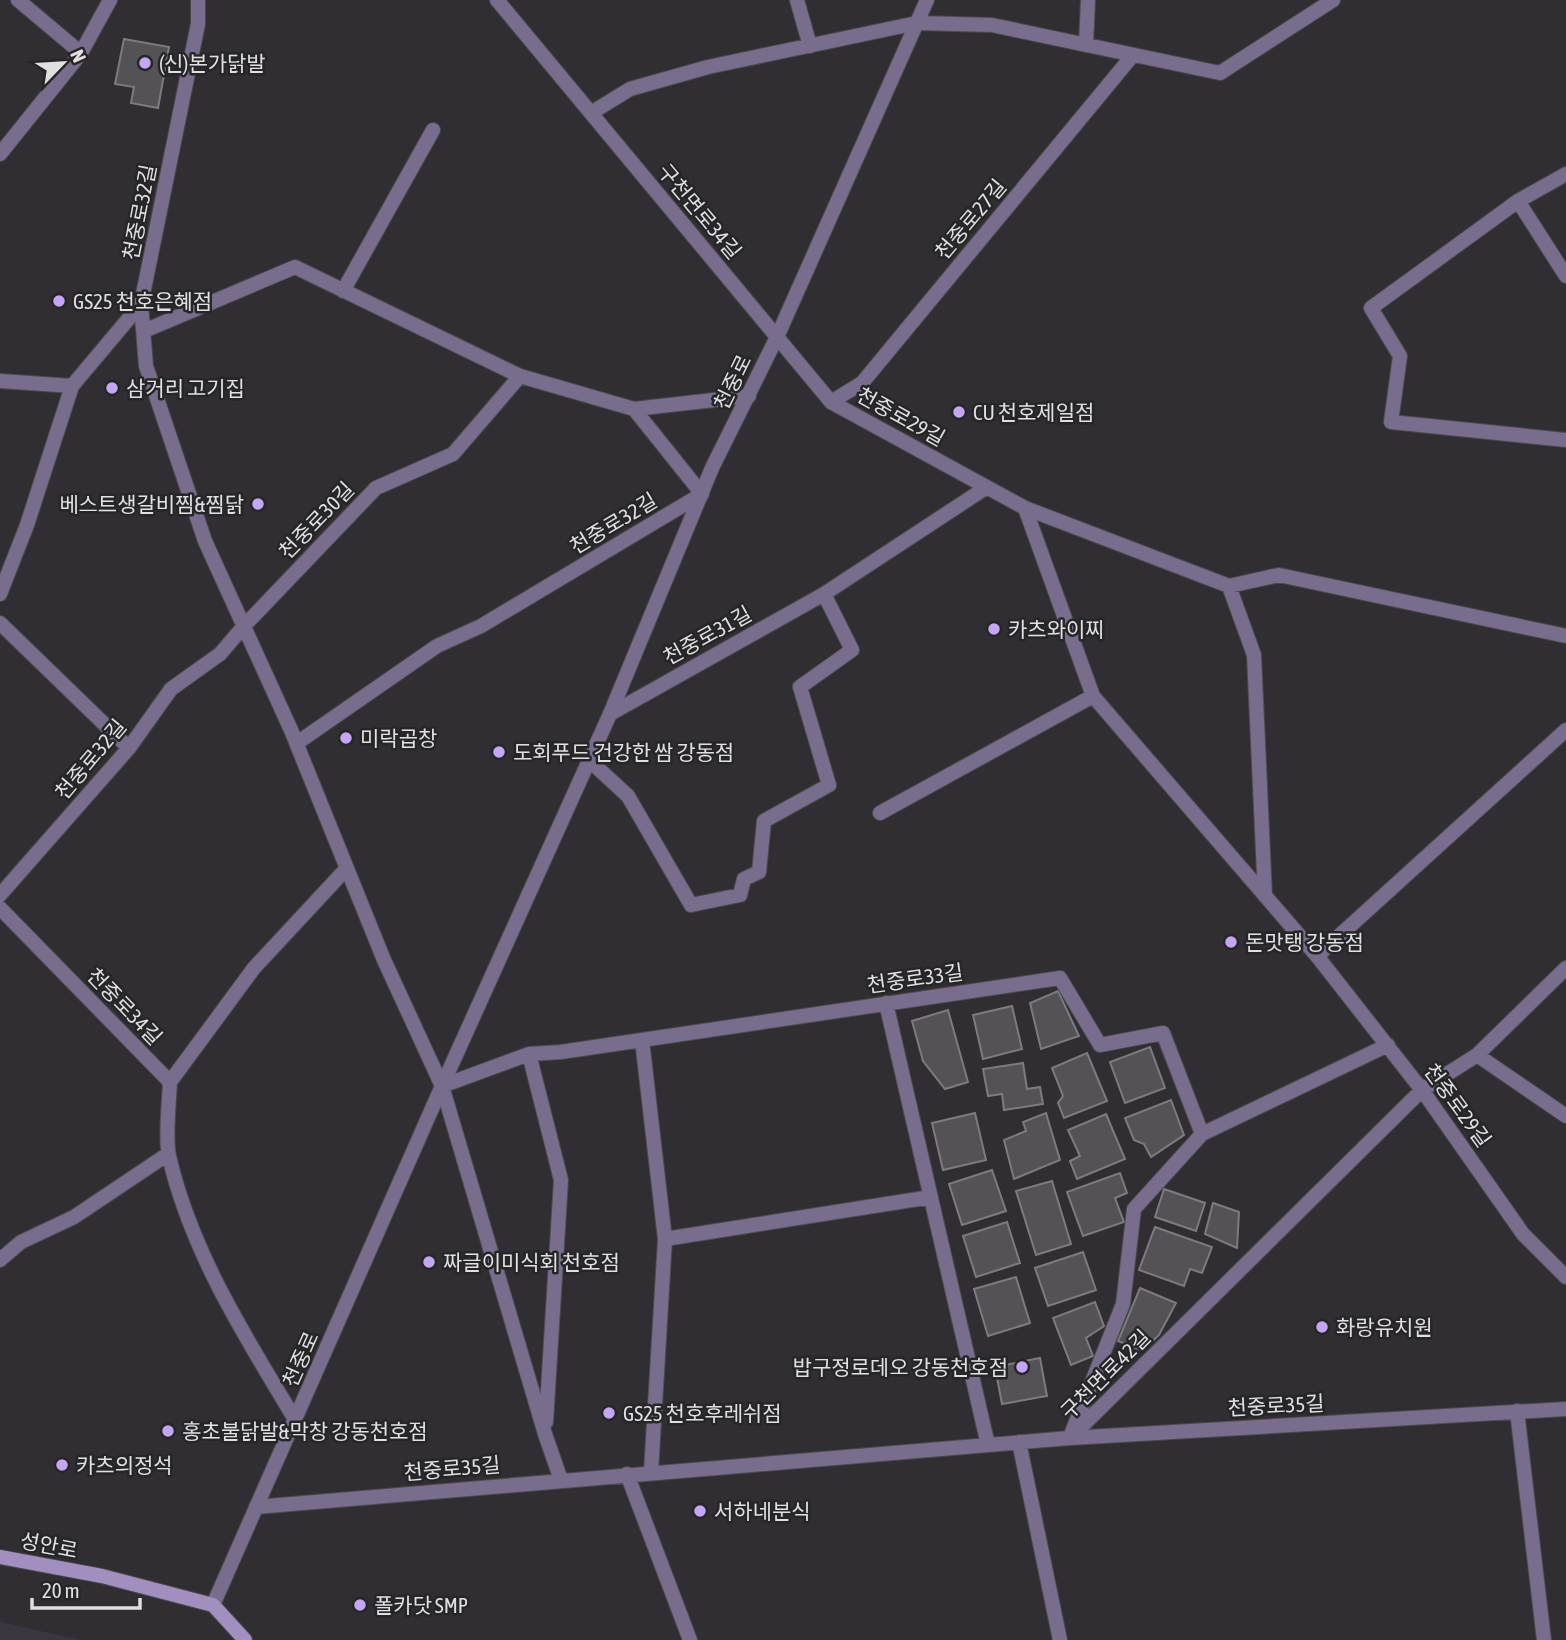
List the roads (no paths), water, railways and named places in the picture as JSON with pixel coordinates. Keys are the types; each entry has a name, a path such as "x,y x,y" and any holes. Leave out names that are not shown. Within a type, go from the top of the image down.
{"main road":[{"name":"성안로","path":"0,1557 102,1576 213,1605"},
{"path":"213,1605 244,1640"}],"street":[{"path":"18,0 81,53"},
{"path":"0,154 81,53 110,0"},
{"name":"천중로32길","path":"198,0 198,24 141,304 146,366 205,541 297,743 384,960 442,1086"},
{"name":"구천면로34길","path":"497,0 777,337"},
{"path":"797,0 810,46"},
{"name":"천중로","path":"213,1605 610,714 712,468 777,337 927,0"},
{"path":"1086,45 1088,0"},
{"path":"591,113 630,89 708,67 917,23 992,25 1220,74 1333,0"},
{"name":"천중로27길","path":"831,402 862,383 1133,55"},
{"path":"343,291 433,130"},
{"path":"1566,174 1518,201 1371,308 1400,356 1391,422 1566,440"},
{"path":"1518,201 1566,276"},
{"path":"144,331 295,267 520,376 634,409 749,396"},
{"path":"0,594 27,525 72,386 141,304"},
{"name":"천중로29길","path":"777,337 831,402 1025,508 1229,586"},
{"name":"천중로30길","path":"244,625 376,488 453,454 520,376"},
{"path":"0,381 72,386"},
{"path":"634,409 702,494"},
{"name":"천중로31길","path":"610,714 824,594 987,487"},
{"name":"천중로32길","path":"297,743 437,646 481,626 702,494"},
{"name":"천중로29길","path":"1025,508 1093,696 1317,956 1422,1090 1523,1234 1566,1277"},
{"path":"1265,896 1254,655 1229,586 1279,575 1566,636"},
{"path":"589,760 628,796 691,905 740,895 744,878 759,872 764,821 829,785 800,687 852,650 824,594"},
{"path":"0,623 130,748"},
{"name":"천중로32길","path":"0,895 130,748 171,689 220,654 244,625"},
{"path":"880,813 1093,696"},
{"path":"1317,956 1566,730"},
{"path":"296,1422 234,1316 193,1232 168,1154 170,1082 254,968 347,868"},
{"name":"천중로34길","path":"0,908 170,1082"},
{"name":"구천면로42길","path":"1070,1438 1422,1090 1477,1055 1566,968"},
{"name":"천중로33길","path":"442,1086 529,1054 561,1052 1060,978 1100,1045 1163,1033 1202,1135"},
{"path":"886,1003 988,1445"},
{"path":"642,1040 666,1239 651,1472"},
{"name":"구천면로42길","path":"1070,1438 1123,1304 1134,1209 1202,1135 1388,1045"},
{"path":"529,1054 561,1180 545,1434"},
{"path":"1477,1055 1566,1116"},
{"path":"442,1086 561,1480"},
{"path":"0,1260 21,1242 74,1217 168,1154"},
{"path":"666,1239 931,1197"},
{"name":"천중로35길","path":"256,1507 1070,1438 1566,1409"},
{"path":"1517,1412 1544,1640"},
{"path":"1019,1442 1060,1640"},
{"path":"627,1474 690,1640"}],"place":[{"name":"(신)본가닭발","path":"145,63"},
{"name":"GS25 천호은혜점","path":"59,301"},
{"name":"삼거리 고기집","path":"112,388"},
{"name":"CU 천호제일점","path":"959,412"},
{"name":"베스트생갈비찜&찜닭","path":"258,504"},
{"name":"카츠와이찌","path":"994,629"},
{"name":"미락곱창","path":"346,738"},
{"name":"도회푸드 건강한 쌈 강동점","path":"499,752"},
{"name":"돈맛탱 강동점","path":"1231,942"},
{"name":"짜글이미식회 천호점","path":"429,1262"},
{"name":"화랑유치원","path":"1322,1327"},
{"name":"밥구정로데오 강동천호점","path":"1022,1367"},
{"name":"GS25 천호후레쉬점","path":"609,1413"},
{"name":"홍초불닭발&막창 강동천호점","path":"168,1431"},
{"name":"카츠의정석","path":"62,1465"},
{"name":"서하네분식","path":"700,1511"},
{"name":"폴카닷 SMP","path":"360,1605"}]}
